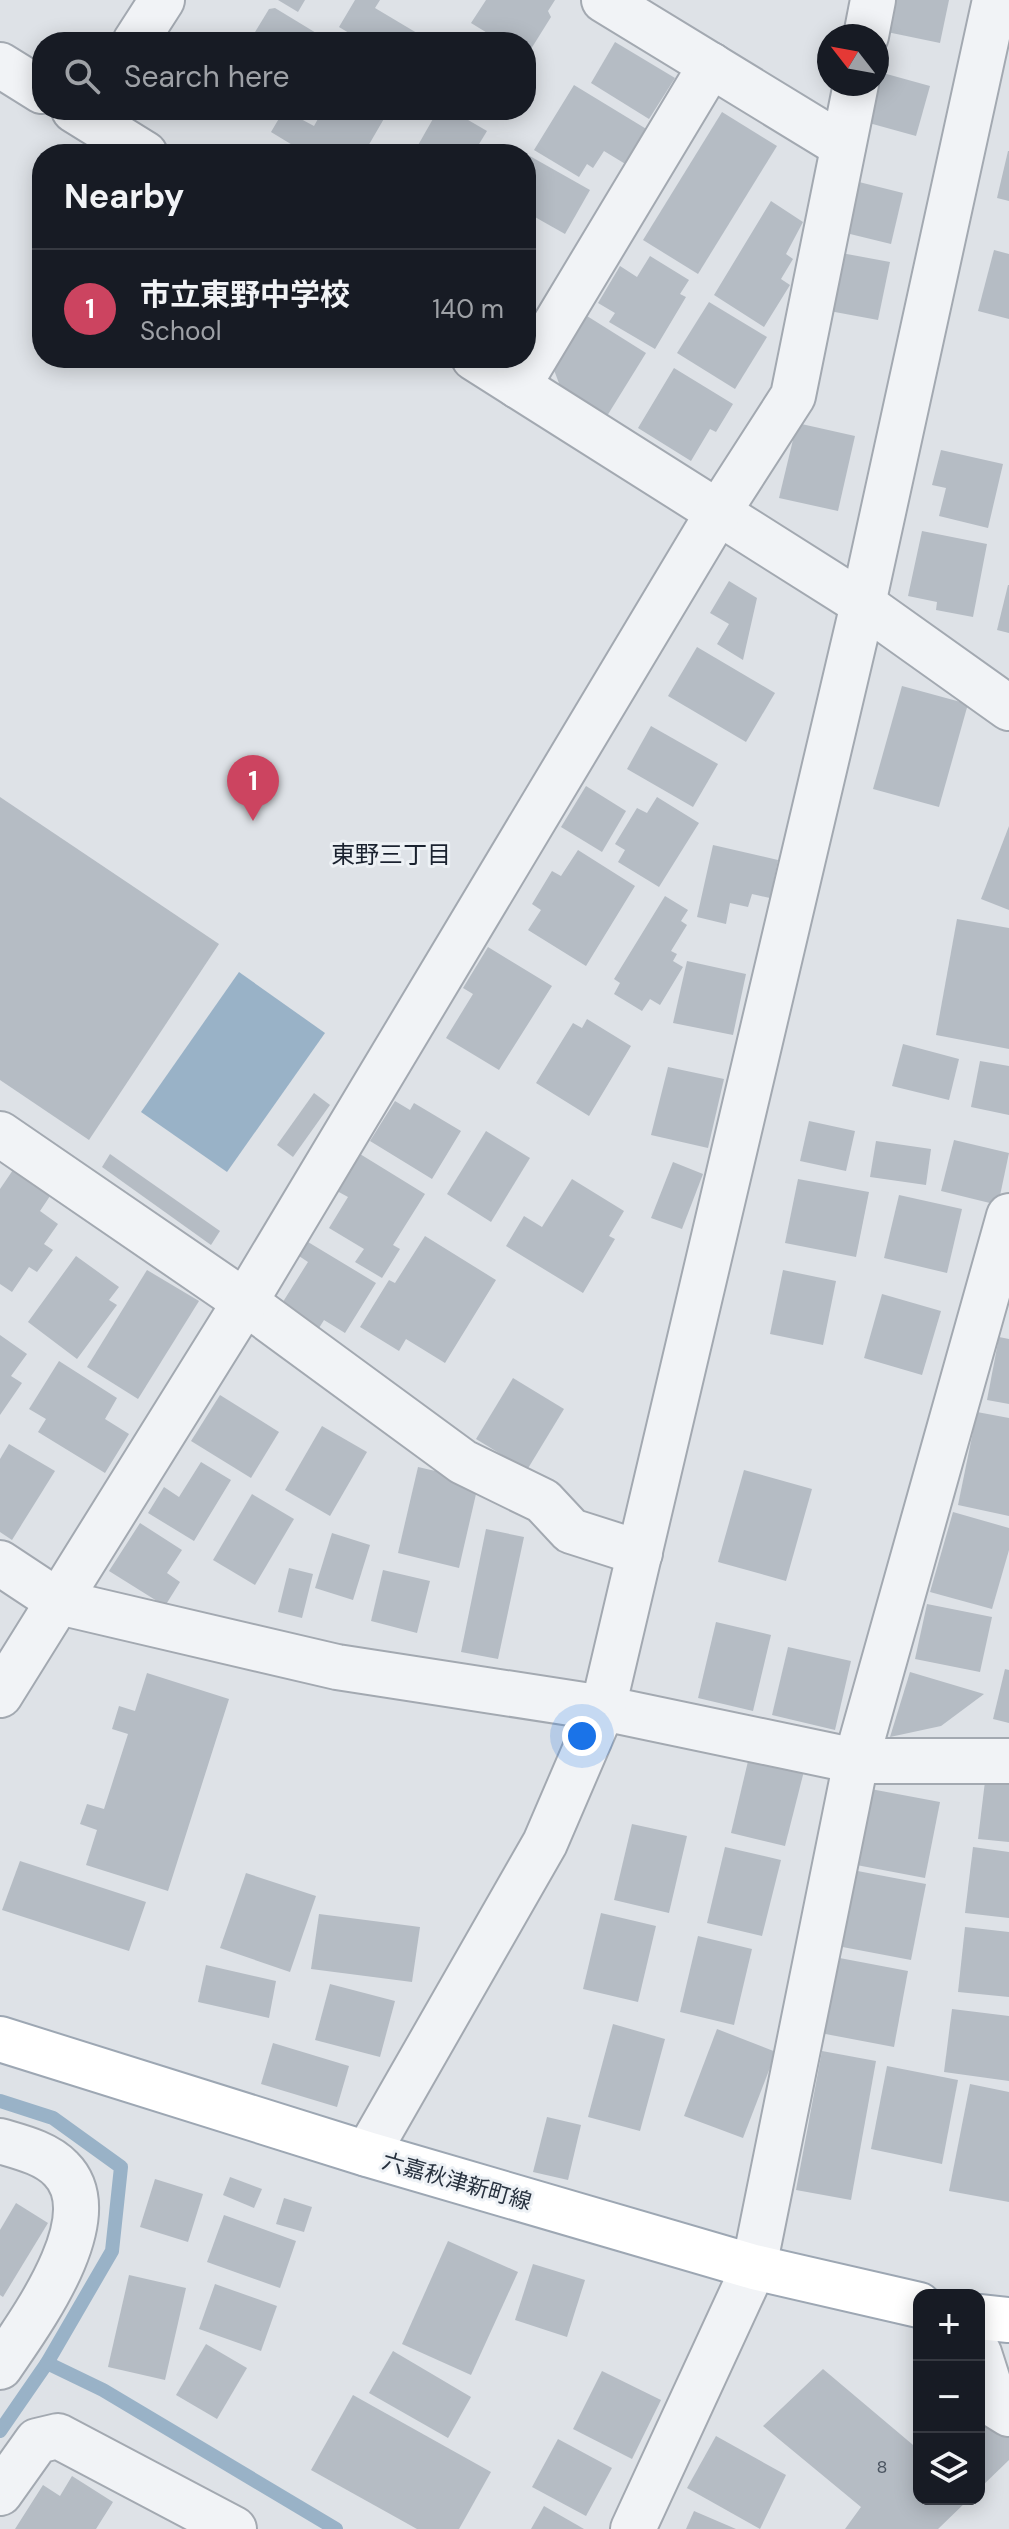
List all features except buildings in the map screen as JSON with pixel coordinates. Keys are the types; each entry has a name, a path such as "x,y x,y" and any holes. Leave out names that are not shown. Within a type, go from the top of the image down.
{"main road":[{"name":"六嘉秋津新町線","path":"0,2039 367,2154 754,2267 913,2304"},
{"path":"985,2318 1009,2320"}],"street":[{"path":"141,32 162,0"},
{"path":"604,0 843,146"},
{"path":"868,24 873,0"},
{"path":"367,2154 545,1843 603,1708 863,604 995,0"},
{"path":"0,65 32,85"},
{"path":"536,356 711,65"},
{"path":"0,1695 245,1302 719,511 793,396 853,96"},
{"path":"94,120 130,144"},
{"path":"490,368 863,604 1009,708"},
{"path":"518,386 529,368"},
{"path":"0,1134 245,1302 463,1462 543,1501 571,1531 640,1553"},
{"path":"633,2529 754,2267 856,1761 1009,1216"},
{"path":"0,1563 59,1602 337,1667 603,1708 856,1761 1009,1761"},
{"path":"0,2141 32,2151 62,2169 78,2197 69,2250 31,2322 0,2367"},
{"path":"982,2361 996,2406 1009,2414"},
{"path":"0,2493 37,2441 58,2436 234,2529"}],"water":[{"path":"239,972 325,1033 227,1172 141,1112"}],"waterway":[{"path":"0,2101 53,2118 121,2167 112,2251 47,2363 0,2431"},
{"path":"47,2363 103,2390 336,2529"}],"place":[{"name":"市立東野中学校","path":"253,821"}],"district":[{"name":"東野三丁目","path":"391,855"}]}
